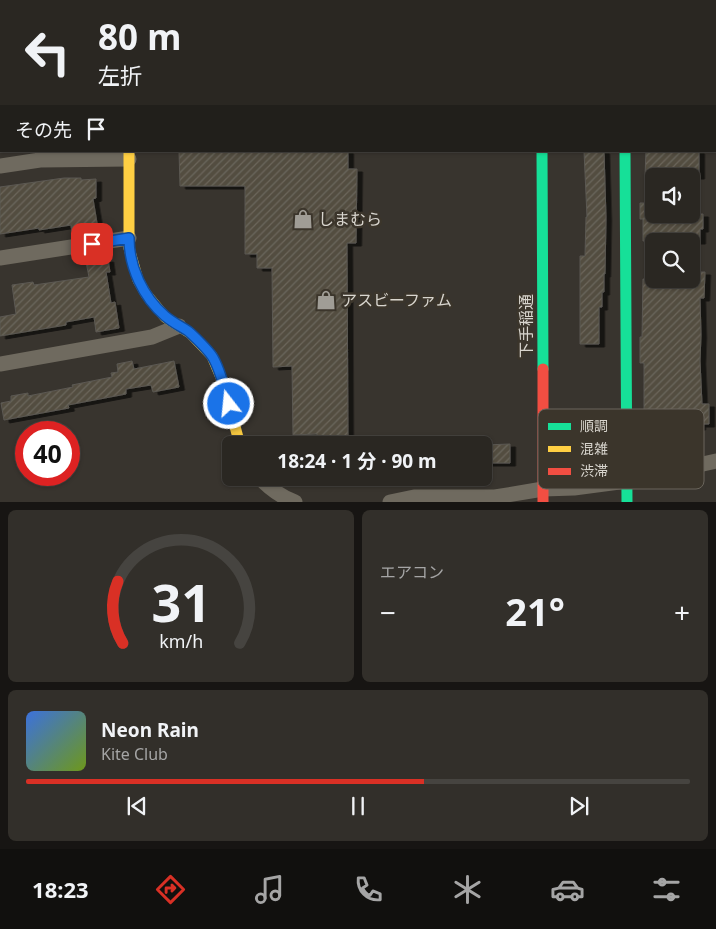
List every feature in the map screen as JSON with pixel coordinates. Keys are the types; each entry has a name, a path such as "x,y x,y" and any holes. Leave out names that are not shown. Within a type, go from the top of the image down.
{"street":[{"name":"下手稲通","path":"542,152 543,409"},
{"path":"625,152 627,409"},
{"path":"0,166 39,155 129,155 129,248 138,280 146,294 165,317 190,333 212,356 223,382 238,436"},
{"path":"0,258 129,238"},
{"path":"0,364 152,337 179,326"},
{"path":"268,486 295,502"},
{"path":"390,502 414,496 495,497 543,495 570,489"},
{"path":"627,489 627,502"}],"building":[{"path":"179,152 348,152 348,169 357,169 356,243 347,243 348,436 293,435 292,366 273,367 272,268 257,268 257,254 245,254 245,186 180,186"},
{"path":"584,152 604,152 605,274 602,307 599,307 599,344 580,344 580,256 585,256 587,217"},
{"path":"646,152 699,152 699,168 645,168"},
{"path":"64,178 96,179 96,198 93,199 98,229 72,233 71,225 0,234 0,187"},
{"path":"640,203 645,203 645,223 700,223 700,214 703,214 703,229 700,229 700,233 645,233 645,241 643,241 643,219 640,219"},
{"path":"108,259 110,272 106,272 111,303 115,302 119,328 96,332 94,317 66,322 66,325 0,336 0,317 16,314 12,285 33,282 34,285 89,277 86,262"},
{"path":"700,272 705,272 704,298 700,298 700,361 702,404 709,404 709,424 704,424 704,409 644,409 644,363 640,363 643,279 645,279 645,288 700,288"},
{"path":"132,361 134,369 174,361 179,387 153,392 151,385 126,389 126,394 68,405 69,408 4,420 1,403 11,401 11,396 28,393 28,396 112,377 111,373 118,372 117,364"},
{"path":"510,444 510,463 492,463 492,445"}],"traffic: fast":[{"path":"542,152 543,369"},
{"path":"625,152 626,409"},
{"path":"627,489 627,502"}],"traffic: slow":[{"path":"129,152 129,248 138,280 146,294 165,317 190,333 212,356 223,382 238,436"}],"traffic: jam":[{"path":"543,369 543,409"},
{"path":"543,489 543,502"}],"place":[{"name":"しまむら","path":"303,219"},
{"name":"アスビーファム","path":"326,300"}],"route":[{"path":"92,244 129,238 129,248 138,280 146,294 165,317 190,333 212,356 223,382 229,404"}]}
